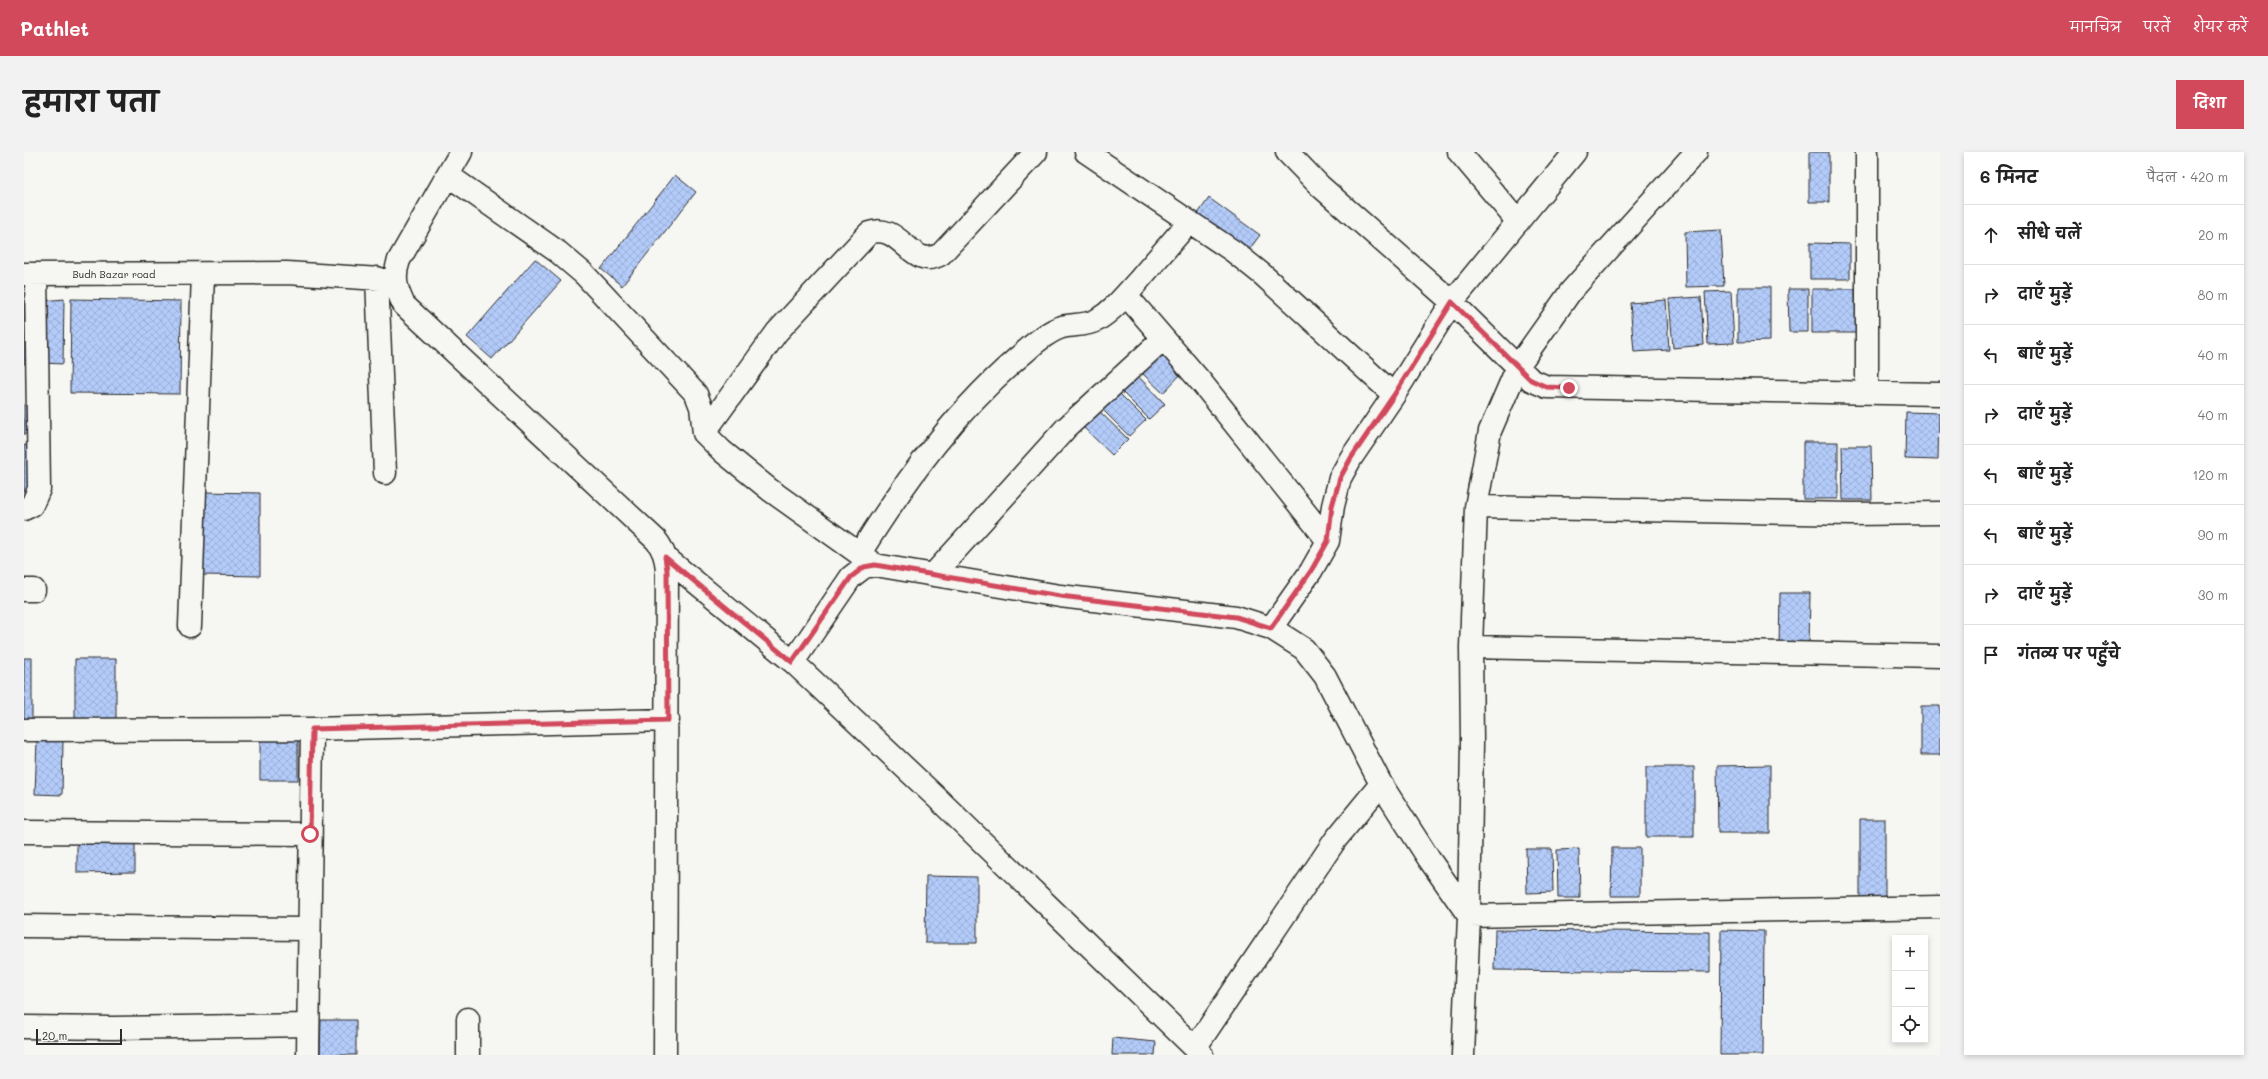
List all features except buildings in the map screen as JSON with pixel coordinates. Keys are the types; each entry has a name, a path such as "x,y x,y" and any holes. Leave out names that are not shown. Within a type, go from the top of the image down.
{"street":[{"path":"385,473 386,279 449,176 461,152"},
{"path":"704,433 777,332 869,233 877,230 890,233 913,253 922,257 933,259 941,254 1036,152"},
{"path":"1086,152 1188,223 1233,251 1263,275 1394,395"},
{"path":"1287,152 1320,186 1452,302 1531,380 1547,387 1940,394"},
{"path":"1459,152 1518,222"},
{"path":"1271,628 1311,571 1328,541 1332,506 1340,478 1351,458 1394,395 1452,302 1575,152"},
{"path":"1463,1055 1469,916 1472,743 1471,647 1476,507 1490,431 1518,366 1571,291 1696,152"},
{"path":"1867,152 1867,392"},
{"path":"449,176 558,252 584,274 696,394 701,407 704,433 722,451 770,490 868,559 933,575 1060,596 1236,617 1271,628 1304,649 1324,676 1381,784 1429,859 1469,916"},
{"path":"792,662 851,577 864,567 892,503 928,451 963,410 1026,350 1043,337 1062,327 1084,326 1098,320 1114,308 1188,223"},
{"name":"Budh Bazar road","path":"30,274 287,273 386,279"},
{"path":"24,509 32,505 37,498 39,489 31,443 30,274"},
{"path":"190,626 203,274"},
{"path":"386,279 397,291 404,305 656,540 662,548 667,570 668,720 665,1055"},
{"path":"1126,295 1217,402 1328,541"},
{"path":"933,575 1066,428 1163,339"},
{"path":"1476,507 1851,514 1940,513"},
{"path":"665,557 792,662 937,798 1198,1052 1336,839 1381,784"},
{"path":"1471,647 1940,656"},
{"path":"24,730 312,729 668,720"},
{"path":"308,1055 308,929 312,729"},
{"path":"24,832 310,834"},
{"path":"1469,916 1940,907"},
{"path":"24,926 308,929"},
{"path":"468,1019 468,1055"},
{"path":"24,1026 112,1028 308,1025"}],"route":[{"path":"310,834 312,729 668,720 667,570 665,557 792,662 851,577 864,567 875,565 895,567 933,575 1060,596 1236,617 1271,628 1311,571 1328,541 1332,506 1340,478 1351,458 1394,395 1452,302 1531,380 1547,387 1569,388"}]}
